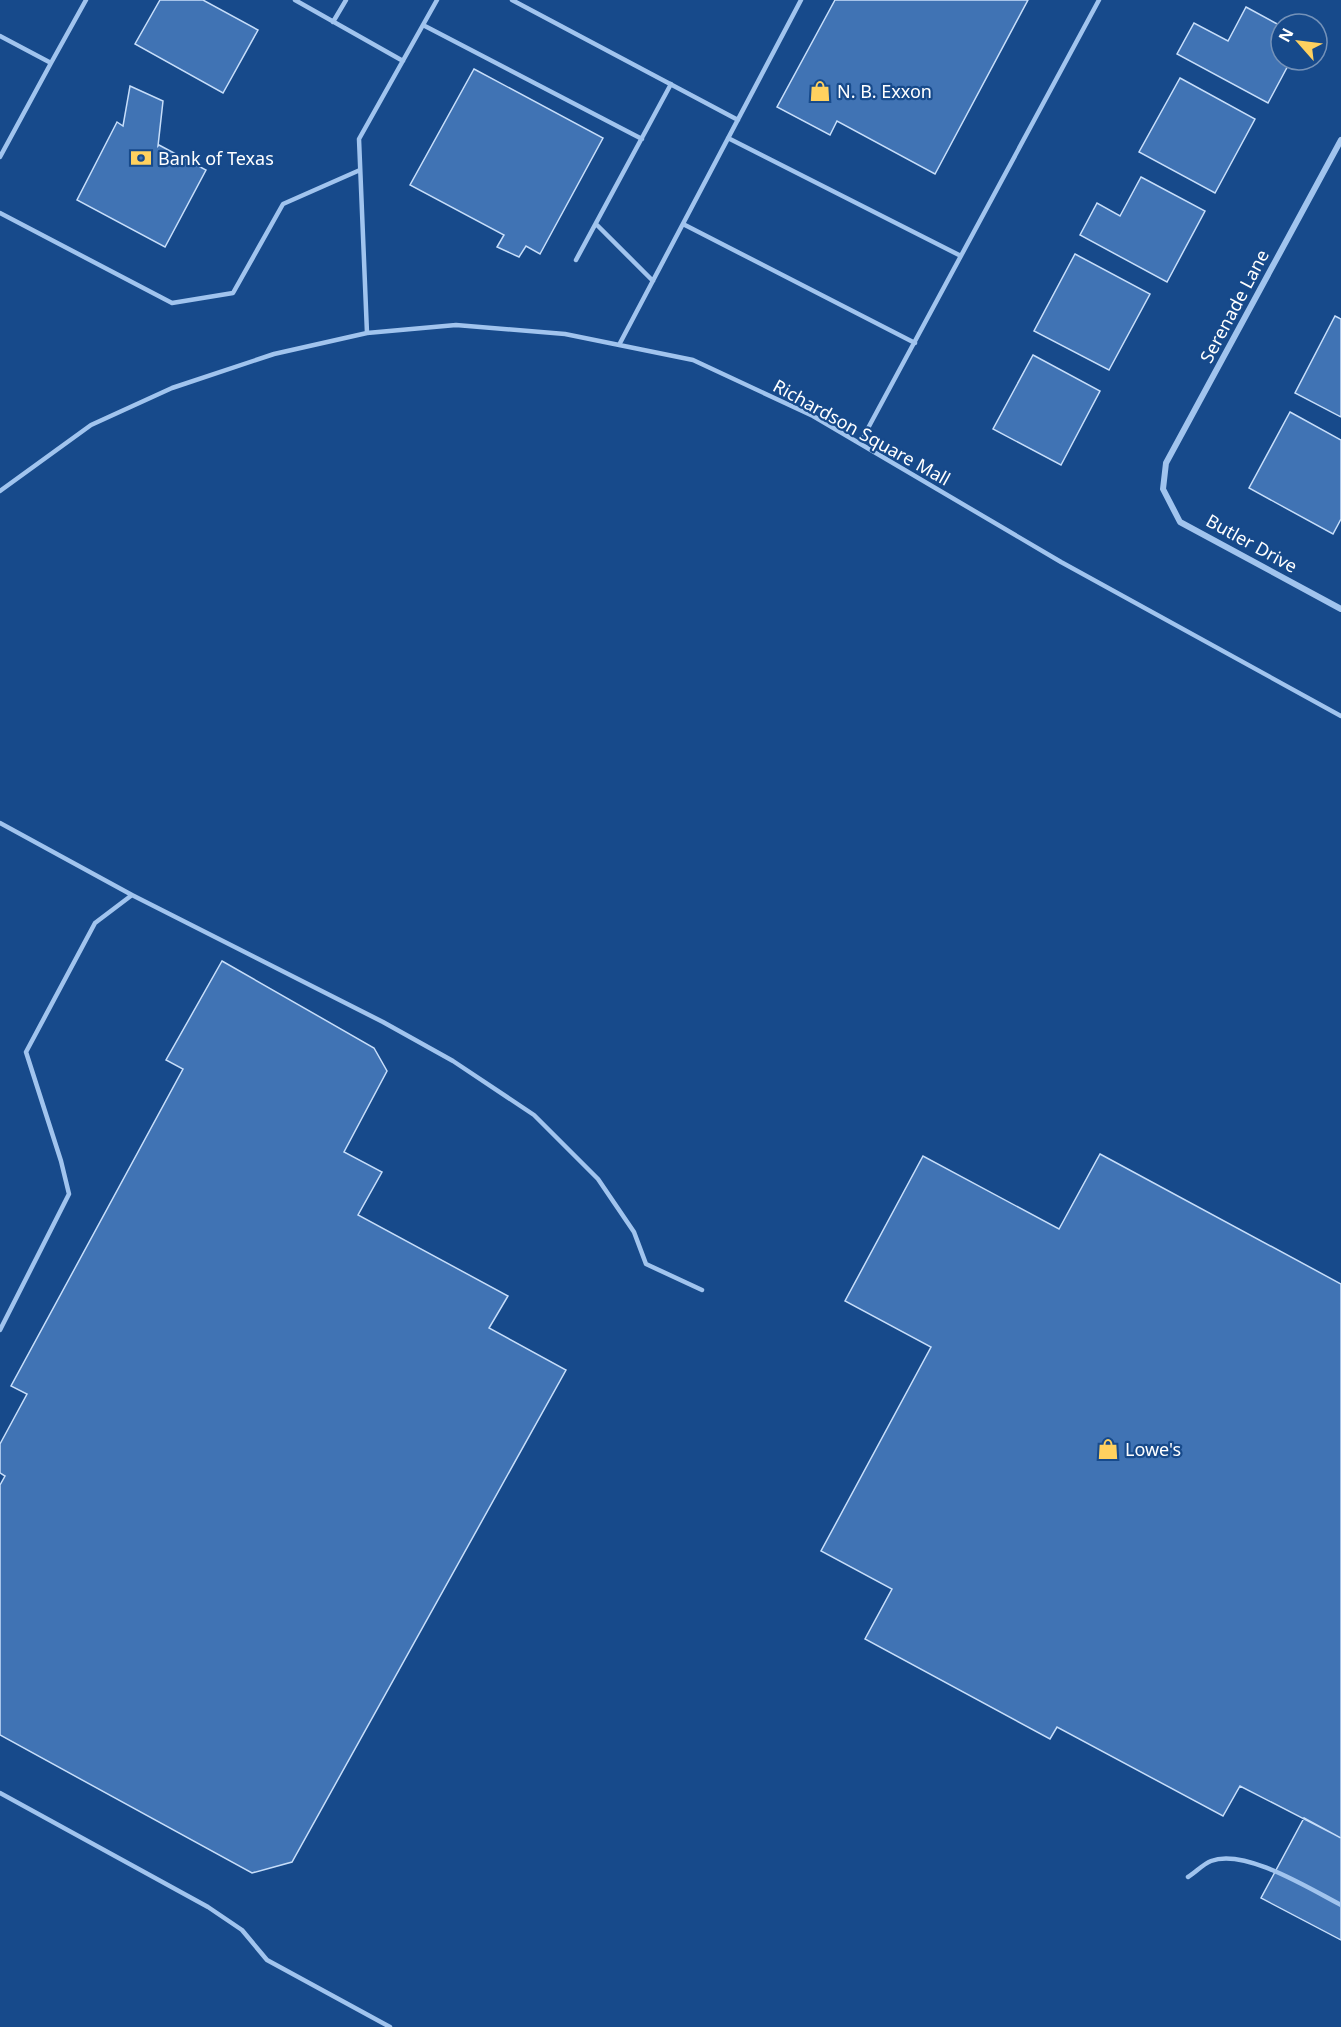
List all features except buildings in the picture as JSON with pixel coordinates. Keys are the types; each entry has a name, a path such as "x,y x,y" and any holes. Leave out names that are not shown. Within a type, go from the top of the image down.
{"street":[{"name":"Serenade Lane","path":"1163,489 1166,463 1341,140"},
{"name":"Butler Drive","path":"1163,489 1180,522 1341,609"}],"lane":[{"path":"0,158 86,0"},
{"path":"295,0 404,61"},
{"path":"333,22 346,0"},
{"path":"367,333 359,139 437,0"},
{"path":"512,0 738,120"},
{"path":"619,345 801,0"},
{"path":"860,443 1099,0"},
{"path":"423,25 642,139"},
{"path":"0,36 51,63"},
{"path":"576,260 671,84"},
{"path":"728,138 961,256"},
{"path":"0,213 172,303 233,293 283,204 360,170"},
{"path":"596,224 653,281"},
{"path":"683,225 915,343"},
{"name":"Richardson Square Mall","path":"0,491 92,425 172,388 274,354 367,333 456,325 565,334 693,360 813,416 1061,562 1341,716"},
{"path":"0,823 132,895 383,1022 453,1061 534,1115 598,1179 634,1232 646,1264 702,1290"},
{"path":"0,1330 69,1194 61,1161 26,1052 94,923 132,895"},
{"path":"0,1793 208,1907 242,1930 267,1960 390,2027"},
{"path":"1188,1877 1211,1861 1234,1858 1259,1864 1341,1905"}],"place":[{"name":"N. B. Exxon","path":"820,91"},
{"name":"Bank of Texas","path":"141,158"},
{"name":"Lowe's","path":"1108,1449"}]}
